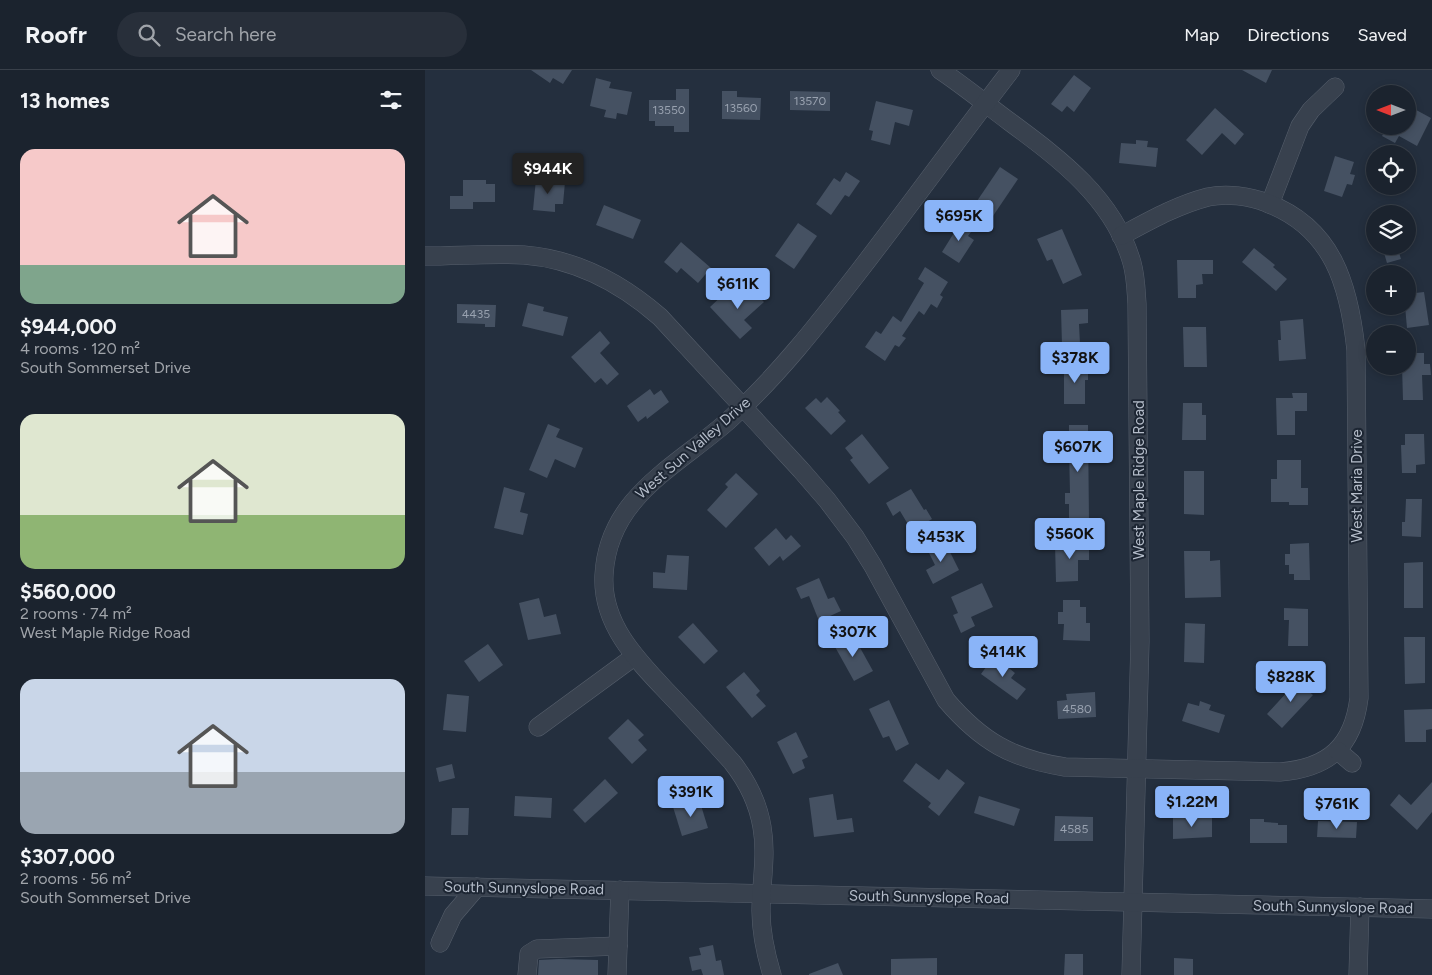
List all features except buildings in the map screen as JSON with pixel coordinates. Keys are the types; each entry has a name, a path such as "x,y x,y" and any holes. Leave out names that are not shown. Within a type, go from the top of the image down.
{"street":[{"name":"West Maple Ridge Road","path":"940,70 1050,152 1082,180 1105,209 1121,236 1132,262 1137,304 1140,641 1131,975"},
{"name":"West Sun Valley Drive","path":"772,975 762,931 761,893 764,849 762,827 756,803 732,762 635,656 618,631 606,600 604,575 611,537 629,506 641,492 704,442 742,407 805,341 1011,70"},
{"path":"1270,204 1300,126 1311,110 1335,87"},
{"name":"West Maria Drive","path":"425,256 524,255 551,259 600,276 622,288 660,318 827,500 855,537 873,566 946,700 983,737 1022,758 1044,764 1065,766 1295,771 1313,766 1327,760 1338,751 1348,738 1354,725 1359,698 1356,350 1353,326 1343,284 1329,253 1312,230 1294,216 1258,199 1235,196 1210,196 1187,203 1121,236"},
{"path":"538,727 635,656"},
{"path":"1338,751 1352,763"},
{"name":"South Sunnyslope Road","path":"425,886 1432,909"},
{"path":"440,943 453,916 477,887"},
{"path":"617,975 620,890"},
{"path":"1358,975 1361,907"},
{"path":"527,975 529,954 537,949 618,946"}]}
